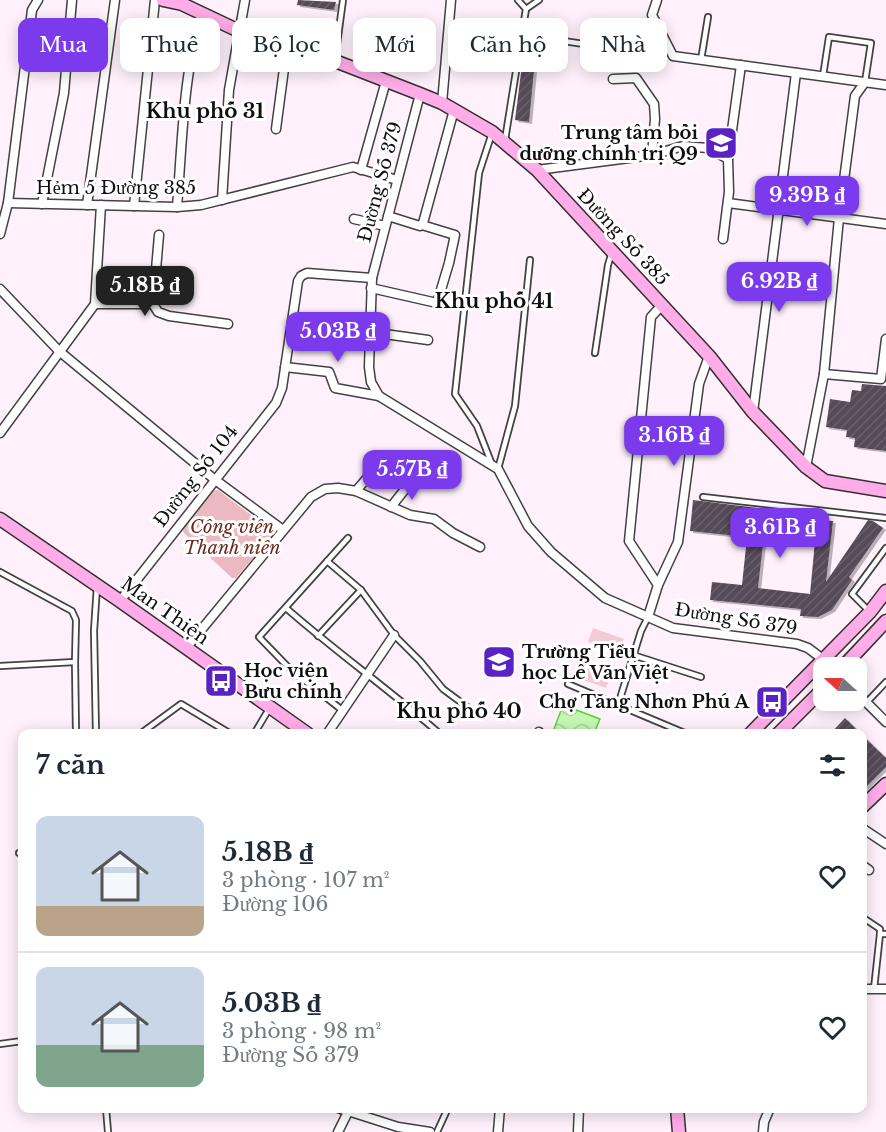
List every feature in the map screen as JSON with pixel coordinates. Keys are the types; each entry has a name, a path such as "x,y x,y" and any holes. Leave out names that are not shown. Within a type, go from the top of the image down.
{"street":[{"path":"0,234 8,203 32,10 38,0"},
{"path":"42,204 64,93 72,0"},
{"path":"87,205 114,0"},
{"path":"134,206 155,0"},
{"name":"Đường Số 385","path":"163,0 183,2 232,28"},
{"path":"242,18 245,0"},
{"path":"442,103 452,0"},
{"path":"657,0 652,15 673,56 886,85"},
{"path":"177,207 194,37 202,14"},
{"name":"Đường Số 385","path":"341,63 442,103 505,142 537,170 709,356 753,412 806,467 825,481 886,491"},
{"path":"723,239 728,203 728,159 741,65"},
{"path":"222,200 232,72"},
{"path":"276,129 284,72"},
{"path":"753,412 796,73"},
{"path":"613,79 636,78 654,104 652,155"},
{"path":"361,170 386,81"},
{"path":"806,467 824,374 839,218 855,96 865,82"},
{"name":"Đường Số 379","path":"379,396 371,382 369,367 372,278 420,94"},
{"path":"422,225 454,110"},
{"path":"537,170 652,155 683,146 708,148 728,159"},
{"name":"Hẻm 5 Đường 385","path":"8,203 201,206 353,167 397,180"},
{"path":"728,203 886,224"},
{"path":"0,433 95,304 101,205"},
{"path":"371,288 437,303 450,263 455,235 388,216"},
{"path":"354,219 385,226"},
{"path":"159,235 153,304 158,312 169,316 228,324"},
{"path":"372,278 307,273 302,276 298,281 285,367 329,372 334,388 379,396 495,467"},
{"path":"0,288 59,351 214,479 283,530"},
{"path":"95,304 153,304"},
{"path":"658,585 629,541 651,317 662,305"},
{"path":"370,332 428,340"},
{"path":"824,374 881,379 886,339"},
{"path":"648,616 658,585 678,542 699,384 709,356"},
{"name":"Đường Số 104","path":"120,601 276,403 282,388 285,367"},
{"path":"356,491 384,458"},
{"name":"Đường Số 379","path":"495,467 528,526 551,552 605,598 674,628 797,644 808,648 819,657"},
{"path":"391,507 412,479"},
{"path":"187,647 311,497 325,489 338,488 356,491 410,515 434,519 453,533 480,547"},
{"name":"Man Thiện","path":"0,519 187,647 301,729"},
{"path":"834,657 886,591"},
{"path":"852,657 886,621"},
{"path":"330,729 394,635"},
{"path":"756,729 813,677"},
{"path":"783,729 813,699"},
{"path":"867,702 886,722"},
{"path":"867,802 886,784"},
{"path":"867,831 886,844"},
{"path":"867,989 886,989"},
{"path":"338,1132 347,1113"},
{"path":"354,1113 398,1127 430,1132"},
{"path":"498,1132 500,1113"},
{"path":"578,1132 579,1113"},
{"path":"677,1113 679,1132"},
{"path":"763,1132 767,1113"}],"lane":[{"path":"341,18 343,0"},
{"path":"518,0 526,9"},
{"path":"525,18 526,9 539,0"},
{"path":"701,60 708,17"},
{"path":"823,76 829,37 871,43 865,82"},
{"path":"505,142 516,72"},
{"path":"492,132 479,173 455,394 477,426 495,467"},
{"path":"595,353 612,252"},
{"path":"495,467 515,406 530,260"},
{"path":"703,496 886,518"},
{"path":"342,710 290,669 259,637 348,538"},
{"path":"870,612 852,594 886,548"},
{"path":"327,561 361,590 394,635 443,689 470,709"},
{"path":"0,572 72,611 76,620 76,729"},
{"path":"96,729 94,631 98,586"},
{"path":"318,636 361,590"},
{"path":"286,608 434,729"},
{"path":"618,705 648,616"},
{"path":"633,655 701,677"},
{"path":"0,666 75,662"},
{"path":"867,702 886,682"},
{"path":"568,684 675,729"},
{"path":"147,729 181,704 223,729"},
{"path":"257,729 271,707"},
{"path":"867,920 880,929 883,934 874,990"},
{"path":"0,1044 18,1042"},
{"path":"106,1113 108,1132"},
{"path":"437,1132 446,1113"}],"green space":[{"name":"Công viên Thanh niên","path":"218,490 272,531 272,536 236,578 232,578 184,533 182,528 211,491"}],"shaded area":[{"path":"593,628 624,639 619,654 588,642"},
{"path":"580,662 611,674 606,688 575,677"}],"water":[{"path":"563,705 600,719 596,729 554,729"}],"building":[{"path":"298,0 336,2 334,10 297,5"},
{"path":"521,72 534,72 529,122 515,120"},
{"path":"862,384 886,386 886,451 854,447 855,438 846,437 847,430 826,427 830,399 850,402 852,390 861,391"},
{"path":"693,500 767,509 758,588 810,594 817,520 833,521 826,582 868,520 883,528 849,577 852,580 832,610 818,617 800,616 801,609 710,600 712,582 742,585 747,537 690,531"},
{"path":"845,718 856,729 835,729"},
{"path":"867,740 886,758 886,767 867,786"}],"place":[{"name":"Trung tâm bồi dưỡng chính trị Q9","path":"721,143"},
{"name":"Trường Tiểu học Lê Văn Việt","path":"499,662"},
{"name":"Học viện Bưu chính","path":"221,681"},
{"name":"Chợ Tăng Nhơn Phú A","path":"772,702"}],"district":[{"name":"Khu phố 31","path":"205,111"},
{"name":"Khu phố 41","path":"494,301"},
{"name":"Khu phố 40","path":"459,711"}]}
